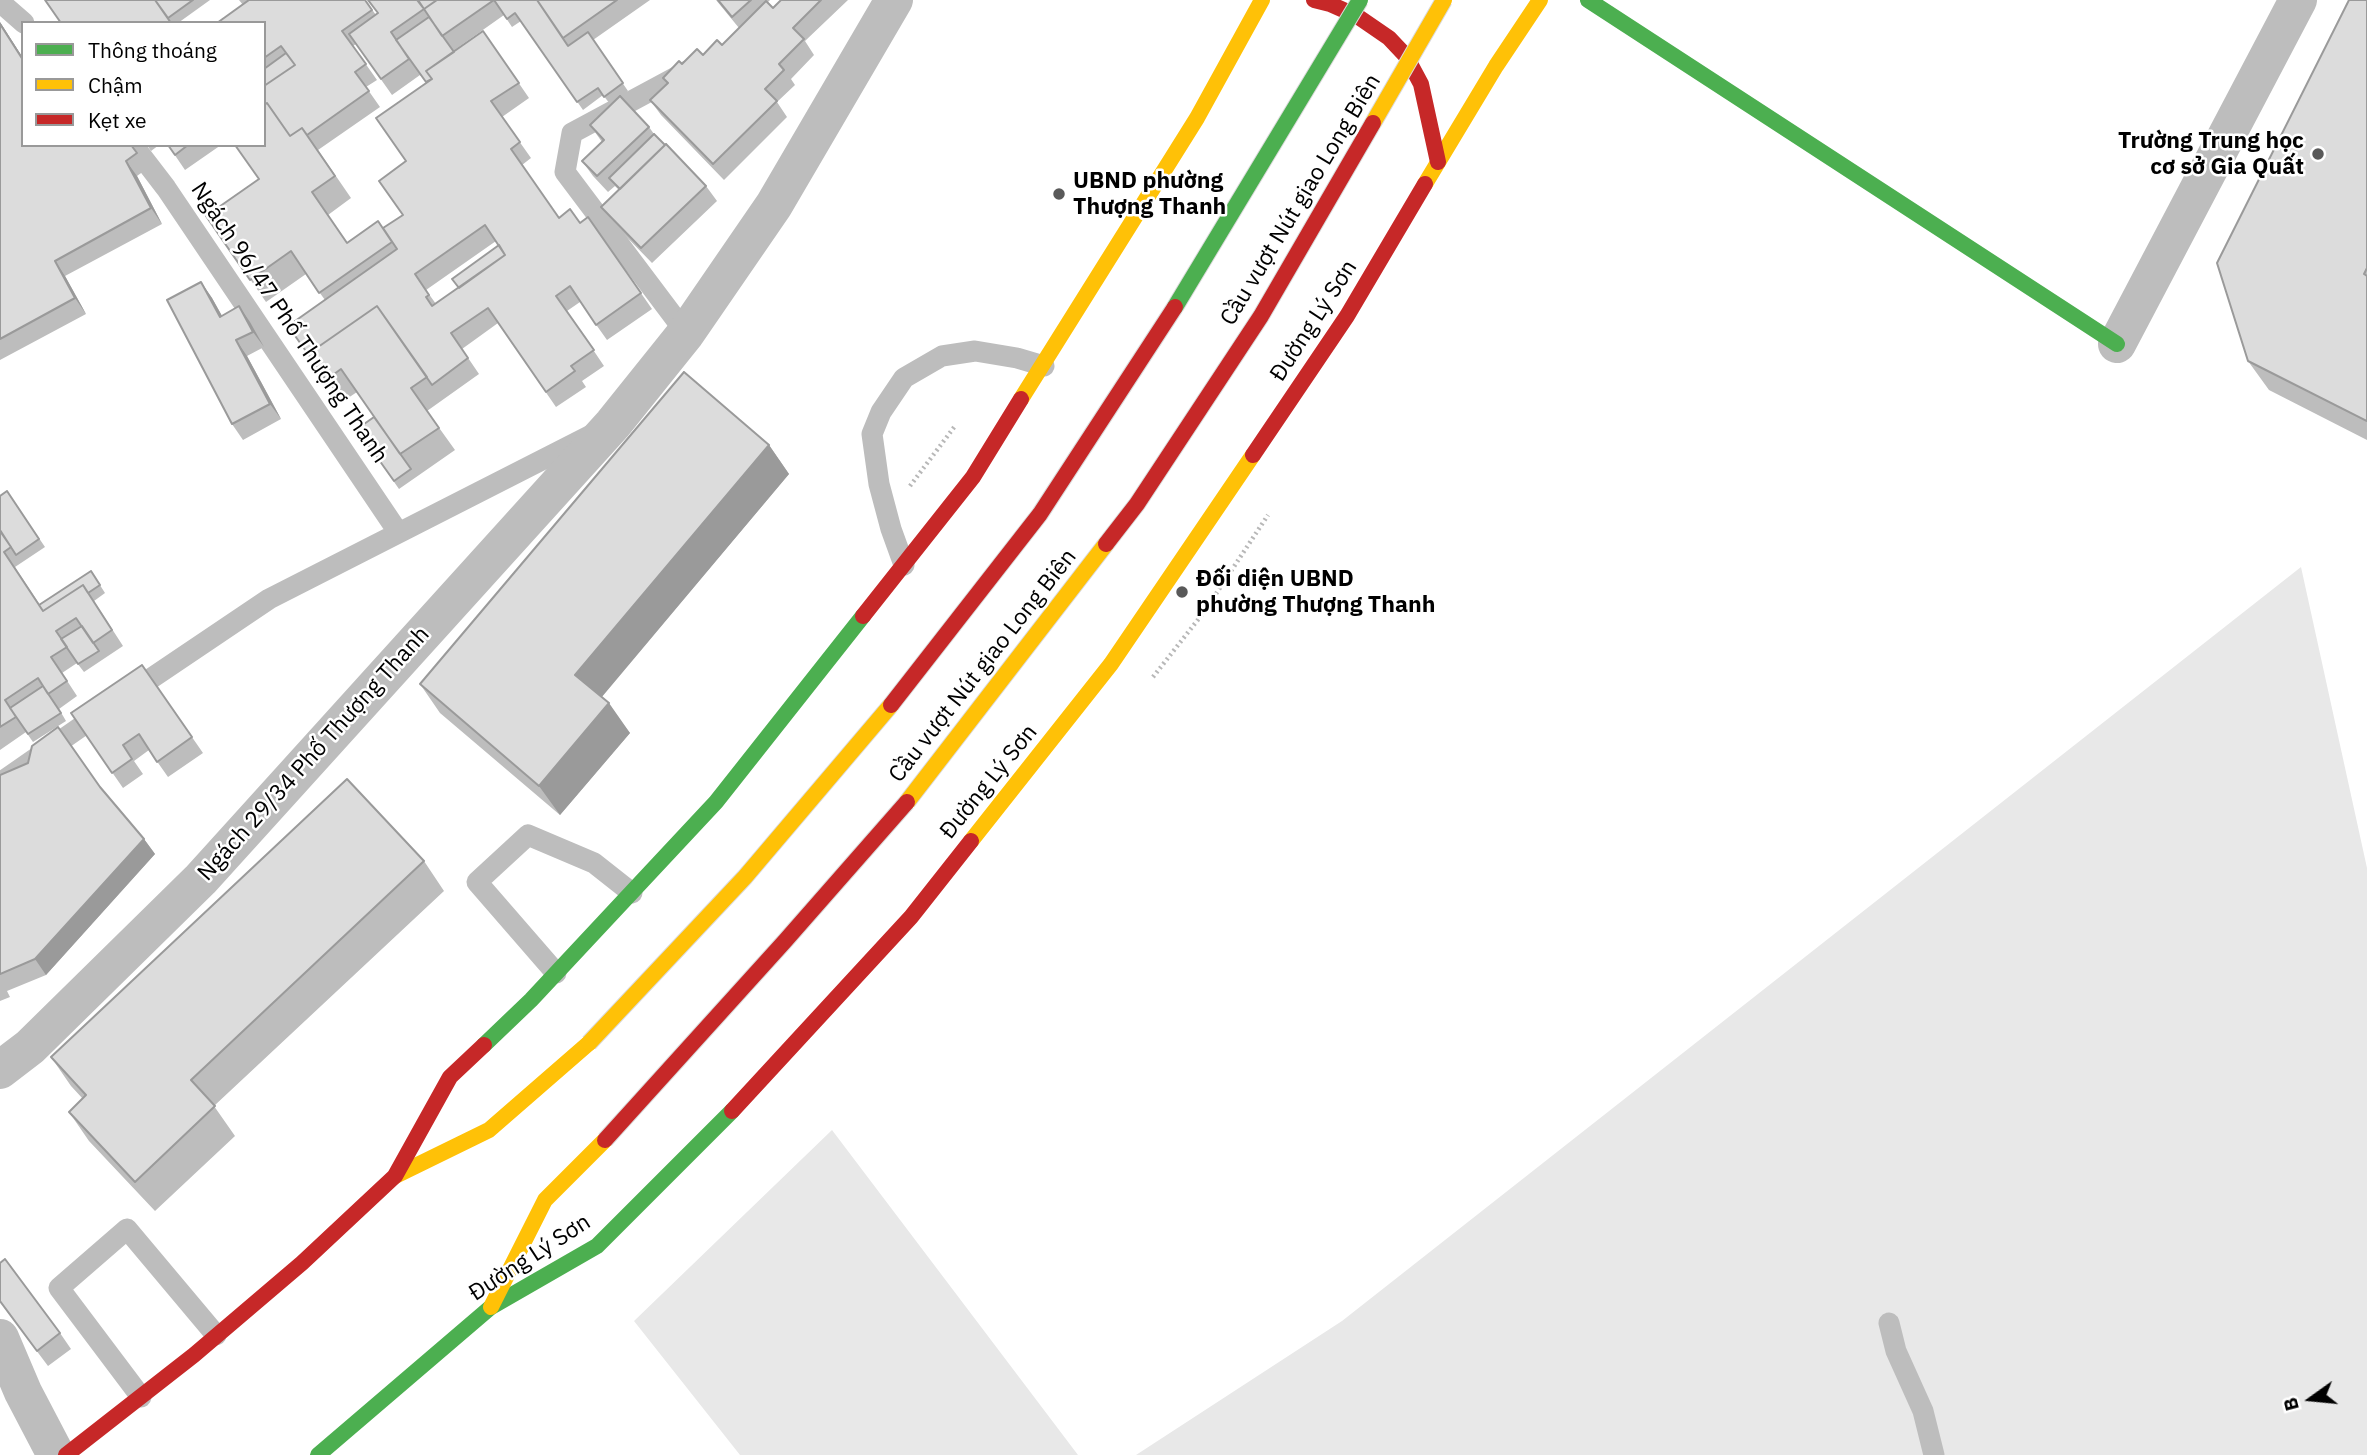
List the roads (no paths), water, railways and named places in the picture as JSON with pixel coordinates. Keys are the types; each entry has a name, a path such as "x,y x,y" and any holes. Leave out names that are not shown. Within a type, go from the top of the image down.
{"main road":[{"path":"395,1176 450,1077 556,973 716,802 973,477 1197,118 1262,0"},
{"path":"1314,0 1357,16 1389,38 1406,56 1421,84 1438,162"},
{"path":"66,1455 141,1397 302,1263 395,1176 489,1130 589,1044 753,867 891,705 1040,514 1197,273 1360,0"},
{"name":"Cầu vượt Nút giao Long Biên","path":"491,1307 545,1200 605,1140 917,790 1137,505 1261,316 1444,0"},
{"name":"Đường Lý Sơn","path":"318,1455 491,1307 597,1246 722,1122 911,917 1111,664 1347,316 1496,66 1540,0"},
{"path":"1588,0 2117,344"}],"street":[{"name":"Ngách 29/34 Phố Thượng Thanh","path":"0,1070 30,1047 201,879 613,424 686,333 774,205 894,0"},
{"path":"2117,344 2298,0"},
{"path":"0,1338 7,1375 57,1455"}],"lane":[{"path":"0,2 22,21"},
{"path":"686,333 565,172 572,133 704,61"},
{"name":"Ngách 96/47 Phố Thượng Thanh","path":"135,147 166,188 398,532"},
{"path":"904,565 878,484 872,434 881,412 904,378 942,356 975,351 1044,366"},
{"name":"Ngách 29/34 Phố Thượng Thanh","path":"0,783 269,598 613,424"},
{"path":"556,973 477,882 528,835 594,863 632,892"},
{"path":"141,1397 59,1288 127,1229 216,1335"},
{"path":"1889,1323 1903,1370 1923,1411 1934,1455"}],"place":[{"name":"Trường Trung học cơ sở Gia Quất","path":"2318,154"},
{"name":"UBND phường Thượng Thanh","path":"1059,194"},
{"name":"Đối diện UBND phường Thượng Thanh","path":"1182,592"}]}
